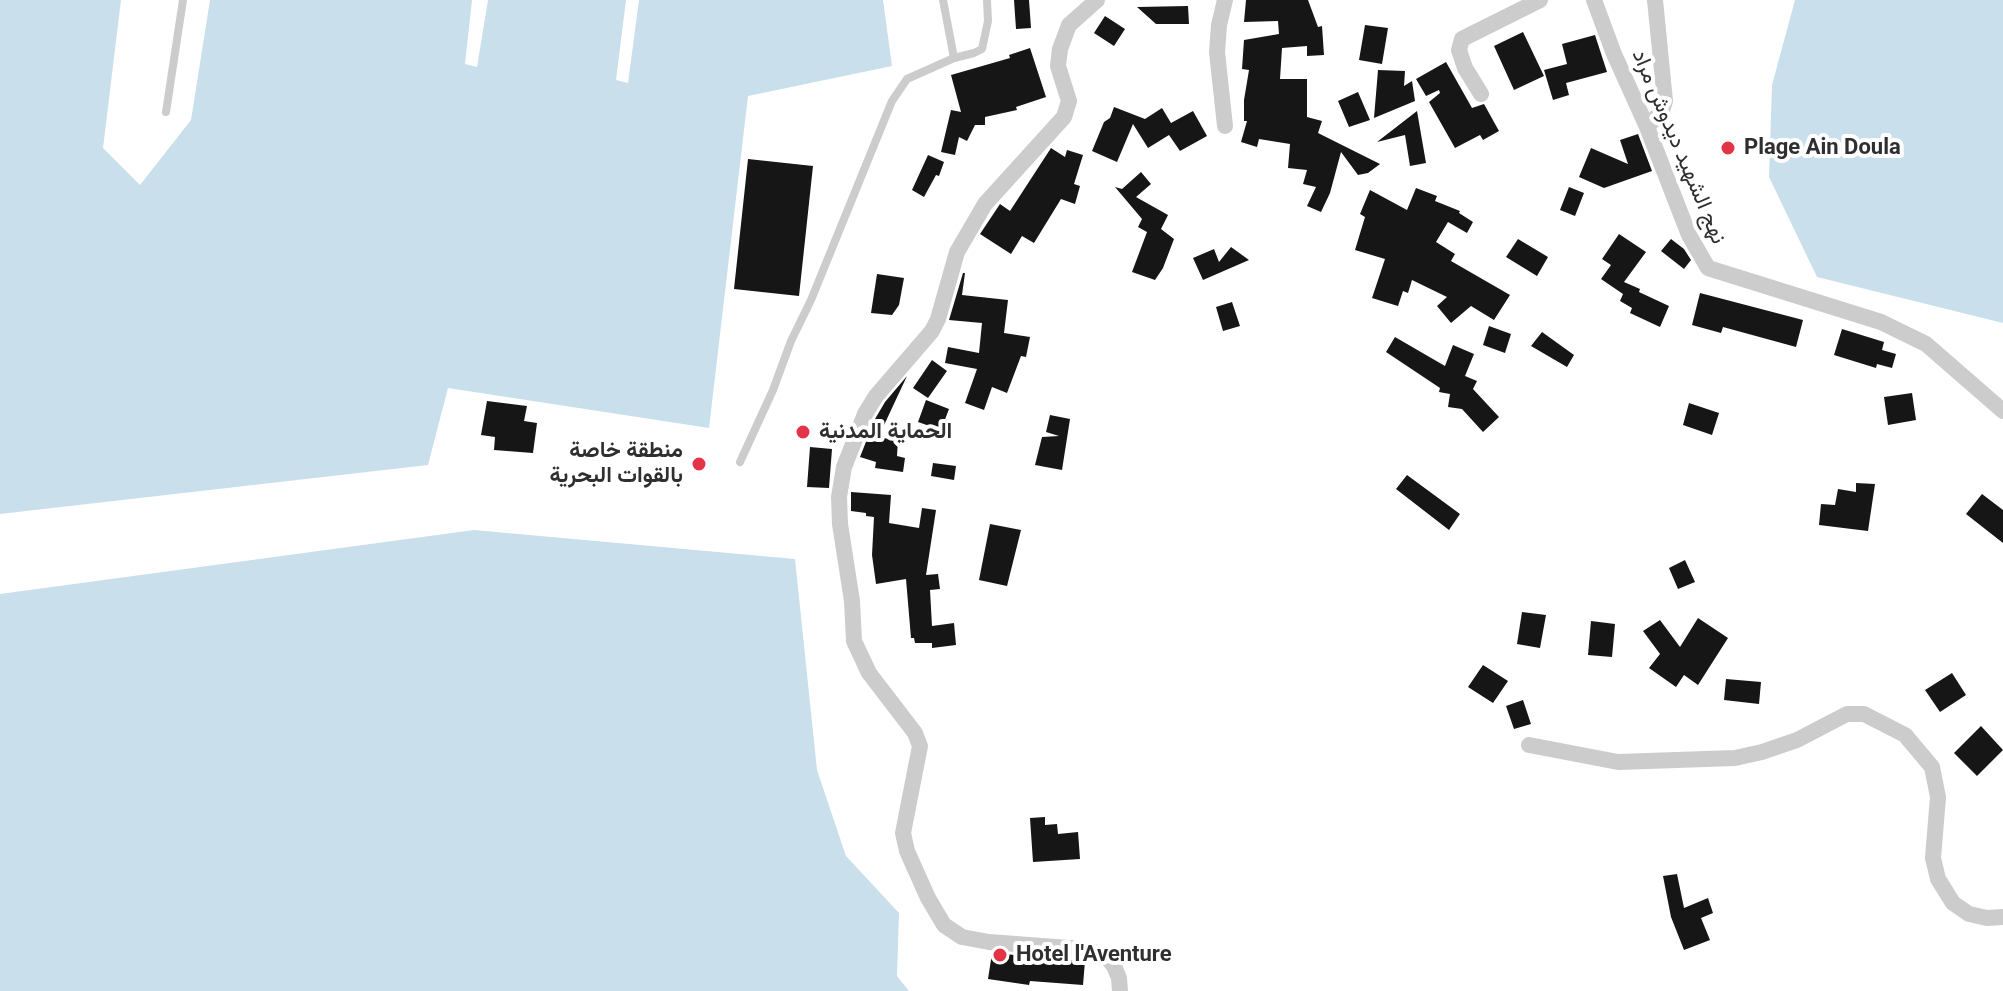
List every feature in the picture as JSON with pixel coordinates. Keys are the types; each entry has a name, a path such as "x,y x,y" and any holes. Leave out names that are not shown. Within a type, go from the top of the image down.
{"street":[{"path":"1097,0 1069,25 1060,49 1058,66 1069,101 1064,117 985,204 957,252 932,331 876,396 865,414 844,467 839,497 854,641 869,673 915,733 920,746 903,833 907,851 928,898 944,925 962,937 1082,949 1105,955 1114,966 1120,991"},
{"path":"1225,0 1217,52 1225,126"},
{"path":"1481,94 1465,68 1459,50 1462,39 1540,0"},
{"name":"نهج الشهيد ديدوش مراد","path":"1594,0 1689,235 1708,268 1881,322 1926,344 2003,411"},
{"path":"1647,127 1662,111 1665,101 1655,0"},
{"path":"1529,745 1618,762 1735,758 1797,740 1847,714 1864,714 1905,735 1932,767 1938,797 1933,858 1938,879 1953,903 1969,914 1987,918 2003,917"}],"lane":[{"path":"166,112 183,0"},
{"path":"943,0 954,58"},
{"path":"740,462 811,300 892,101 907,79 982,49 988,21 987,0"}],"water":[{"path":"0,0 121,0 103,148 140,185 191,120 210,0 472,0 465,64 477,67 488,0 626,0 616,80 628,83 639,0 883,0 892,66 748,96 709,428 448,388 428,465 0,514"},
{"path":"1795,0 2003,0 2003,323 1817,277 1769,177 1772,85"},
{"path":"474,530 795,559 817,770 846,856 899,913 897,976 909,991 0,991 0,594"}],"building":[{"path":"1014,0 1029,0 1031,28 1016,29"},
{"path":"1246,0 1308,0 1318,27 1322,26 1324,55 1307,56 1307,46 1282,48 1280,79 1307,79 1307,117 1322,121 1318,133 1380,164 1368,173 1358,175 1341,152 1330,193 1321,212 1307,206 1316,187 1303,184 1307,170 1288,168 1290,144 1259,139 1257,147 1241,142 1247,121 1244,121 1244,100 1249,70 1242,69 1244,40 1279,34 1278,21 1244,22"},
{"path":"1188,6 1189,24 1156,24 1137,7"},
{"path":"1105,16 1125,29 1114,46 1094,33"},
{"path":"1365,25 1388,28 1382,64 1359,60"},
{"path":"1523,32 1544,76 1514,90 1494,46"},
{"path":"1595,35 1607,72 1566,83 1569,95 1553,100 1544,70 1567,64 1562,44"},
{"path":"1030,48 1046,97 1016,107 1017,110 985,117 985,125 975,125 967,141 959,137 955,155 941,152 951,110 961,112 951,75 1010,58 1009,55"},
{"path":"1446,62 1472,108 1484,104 1499,131 1483,140 1480,135 1455,148 1429,102 1440,93 1439,90 1426,96 1416,79"},
{"path":"1378,70 1405,71 1404,86 1412,81 1415,101 1374,118"},
{"path":"1358,92 1370,120 1349,127 1338,101"},
{"path":"1114,107 1145,119 1162,108 1171,123 1193,111 1207,136 1180,151 1169,135 1148,148 1133,124 1117,162 1092,151"},
{"path":"1417,111 1426,163 1410,166 1405,135 1377,142"},
{"path":"1638,134 1652,171 1604,188 1579,177 1591,148 1628,164 1620,140"},
{"path":"1051,148 1065,157 1067,150 1083,155 1074,184 1080,186 1075,204 1061,199 1034,243 1022,236 1011,254 980,234 1000,204 1010,211"},
{"path":"928,155 944,162 939,176 936,175 924,197 912,190"},
{"path":"748,159 813,166 799,296 734,289"},
{"path":"1141,172 1151,184 1136,197 1168,215 1161,229 1174,239 1155,280 1132,272 1147,232 1138,227 1142,219 1115,187 1122,189"},
{"path":"1569,187 1584,193 1575,216 1560,210"},
{"path":"1416,188 1437,196 1435,201 1460,211 1473,222 1467,233 1448,222 1436,242 1455,254 1451,261 1510,295 1494,320 1471,306 1451,323 1437,306 1447,297 1412,280 1408,293 1403,291 1398,306 1372,298 1385,259 1355,250 1365,217 1360,214 1370,190 1407,210"},
{"path":"1619,234 1646,252 1624,282 1669,306 1660,327 1630,313 1632,308 1620,301 1623,294 1601,279 1611,265 1602,259"},
{"path":"1518,239 1548,257 1537,276 1506,257"},
{"path":"1671,239 1684,249 1691,260 1684,269 1661,251"},
{"path":"1231,247 1249,260 1203,280 1193,258 1214,249 1219,262"},
{"path":"963,273 962,295 1008,300 1004,333 1030,337 1026,357 1021,356 1007,393 992,387 984,410 965,403 977,369 945,363 948,347 979,353 982,323 949,320"},
{"path":"877,274 904,278 899,305 892,315 871,313"},
{"path":"1700,293 1803,320 1796,347 1723,327 1721,333 1692,325"},
{"path":"1232,302 1240,326 1223,331 1216,307"},
{"path":"1489,326 1511,334 1505,353 1483,345"},
{"path":"1842,329 1884,342 1882,350 1896,354 1892,368 1877,364 1876,368 1834,355"},
{"path":"1542,332 1574,355 1567,367 1531,346"},
{"path":"1395,337 1445,366 1453,345 1474,354 1465,376 1477,381 1473,389 1499,417 1483,432 1462,409 1448,407 1450,394 1439,392 1440,388 1386,352"},
{"path":"932,360 947,371 928,398 913,388"},
{"path":"907,376 878,438 898,439 897,456 905,458 903,472 875,468 876,462 860,457 875,419"},
{"path":"1912,393 1916,420 1888,425 1884,397"},
{"path":"926,400 949,409 941,430 918,422"},
{"path":"487,401 527,406 524,421 537,423 533,453 494,450 495,437 481,435"},
{"path":"1689,403 1719,413 1712,435 1683,425"},
{"path":"1050,415 1070,419 1062,470 1035,465 1042,437 1059,436 1046,432"},
{"path":"810,447 832,449 829,488 807,487"},
{"path":"933,463 956,466 954,480 931,476"},
{"path":"1407,475 1460,514 1449,530 1396,489"},
{"path":"1856,483 1875,484 1868,531 1819,525 1821,504 1835,505 1838,489 1856,492"},
{"path":"851,492 891,495 889,523 919,528 922,508 936,510 926,575 938,574 940,589 930,590 932,626 954,623 956,645 932,648 932,643 915,643 911,638 906,579 876,584 872,555 874,517 851,511"},
{"path":"1982,494 2003,510 2003,543 1966,514"},
{"path":"990,524 1021,530 1007,586 979,580"},
{"path":"1685,560 1695,582 1678,589 1669,568"},
{"path":"1522,612 1546,615 1540,648 1517,644"},
{"path":"1698,618 1728,638 1698,685 1684,675 1676,687 1649,668 1660,654 1643,631 1660,620 1680,647"},
{"path":"1591,621 1615,624 1612,657 1588,655"},
{"path":"1483,665 1508,681 1493,703 1468,687"},
{"path":"1952,673 1966,695 1940,712 1925,690"},
{"path":"1726,679 1761,682 1759,704 1724,700"},
{"path":"1523,700 1531,724 1514,729 1506,706"},
{"path":"1981,726 2003,750 1977,776 1954,753"},
{"path":"1045,817 1045,825 1057,824 1058,834 1078,832 1080,859 1033,862 1030,818"},
{"path":"1677,874 1684,908 1708,898 1713,913 1701,918 1710,940 1684,950 1671,917 1663,876"},
{"path":"992,953 1085,961 1083,985 1030,981 1029,985 988,979"}],"place":[{"name":"Plage Ain Doula","path":"1728,148"},
{"name":"الحماية المدنية","path":"803,432"},
{"name":"منطقة خاصة بالقوات البحرية","path":"699,464"},
{"name":"Hotel l'Aventure","path":"1000,955"}]}
